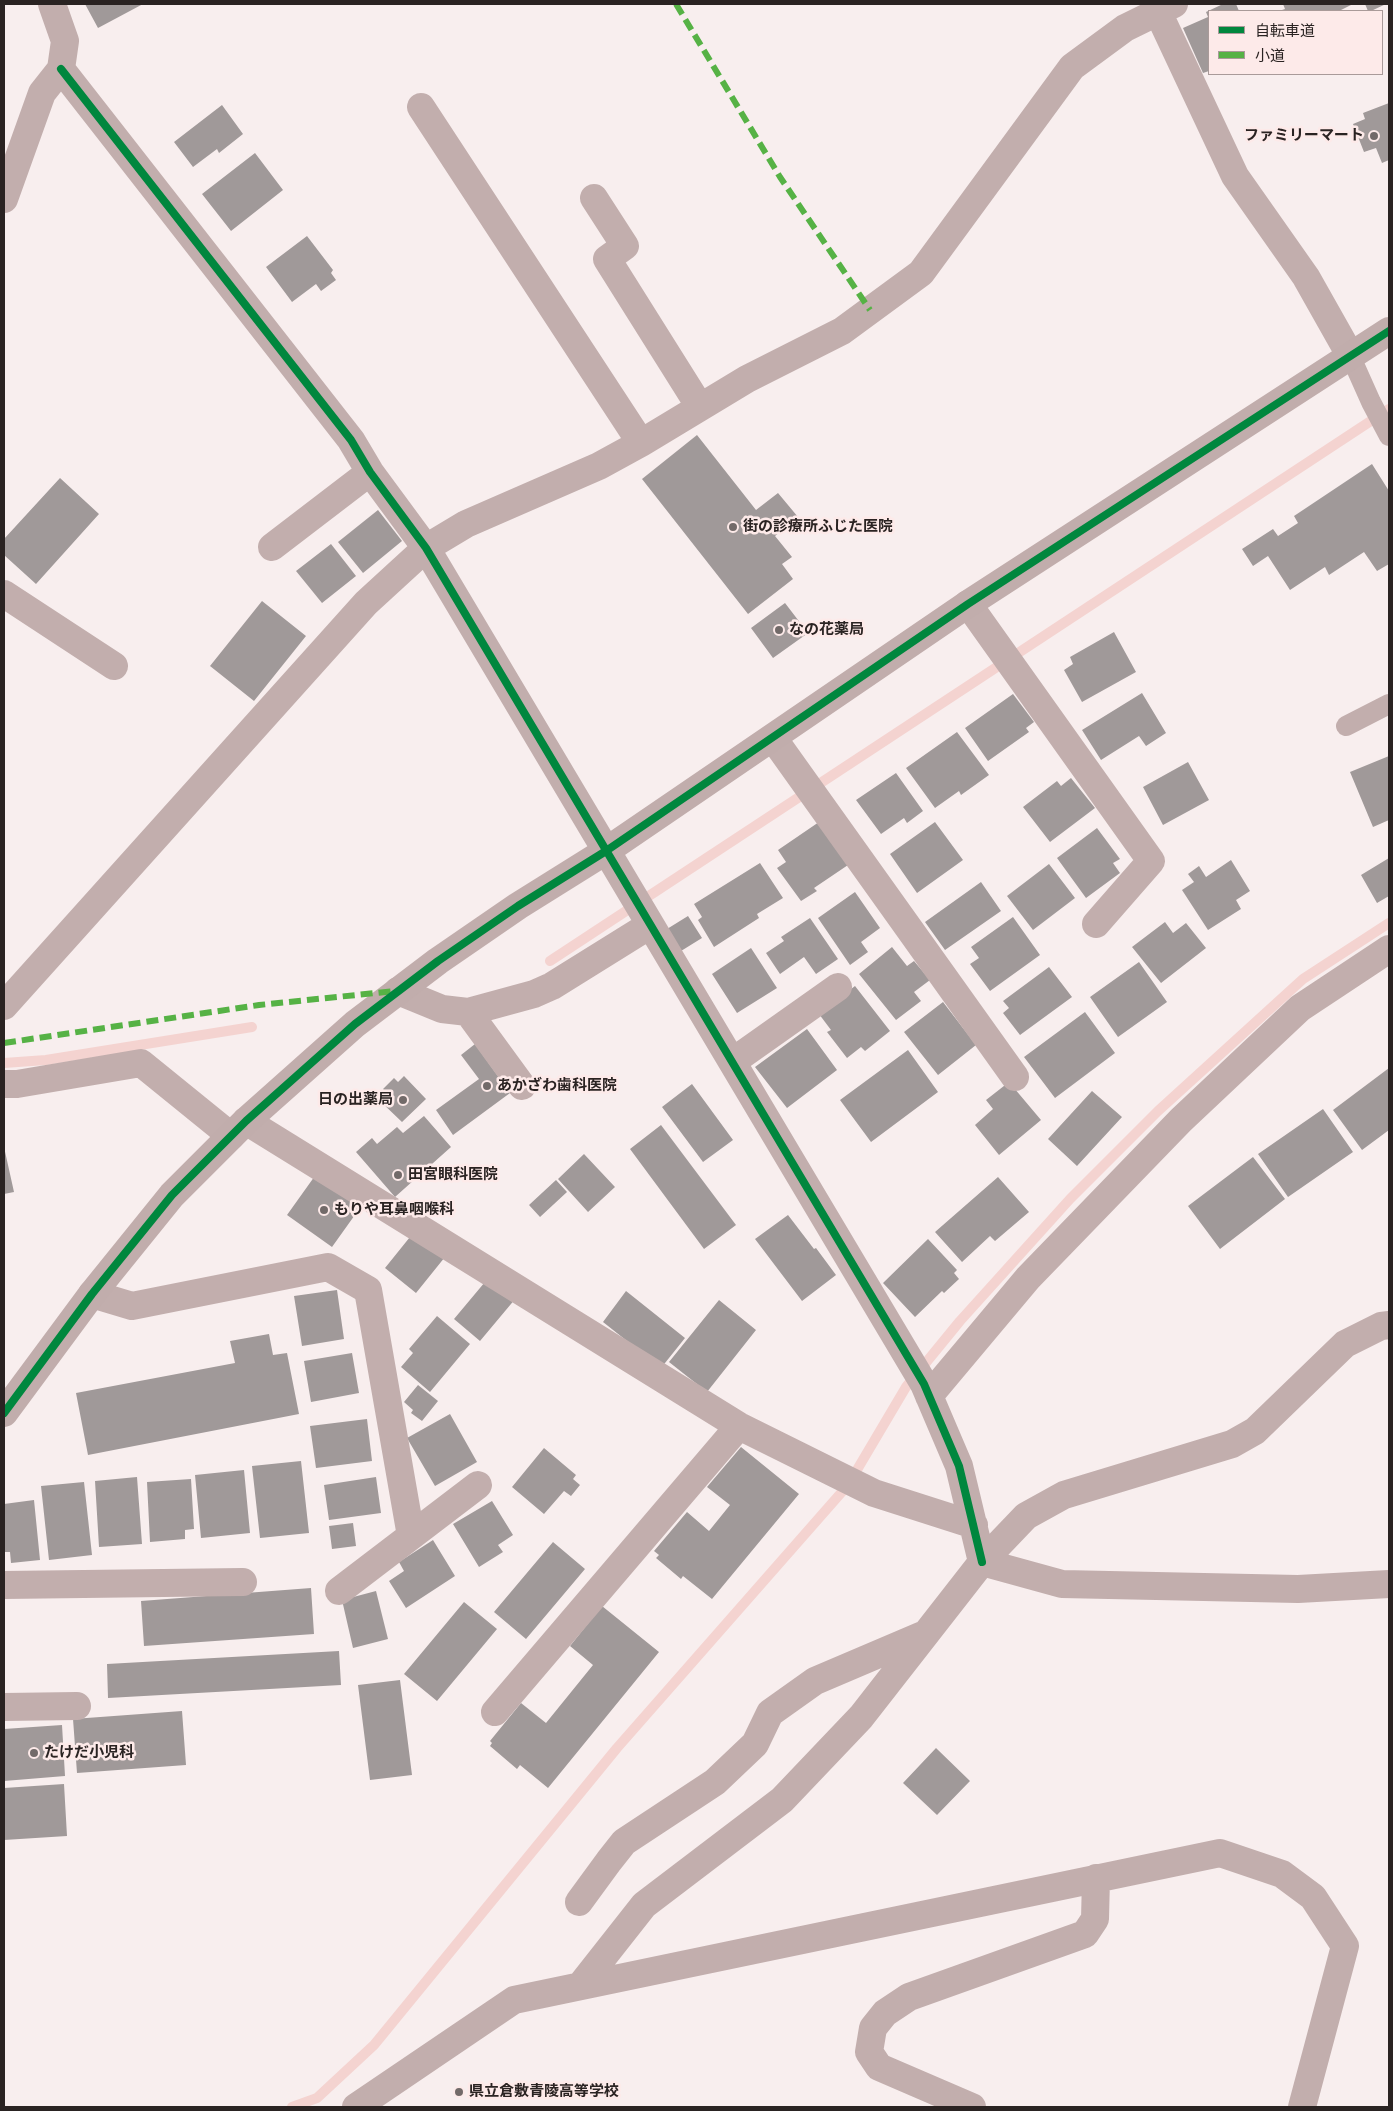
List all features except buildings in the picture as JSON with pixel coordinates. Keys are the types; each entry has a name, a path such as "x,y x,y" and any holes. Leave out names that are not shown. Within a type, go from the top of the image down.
{"street":[{"path":"4,194 42,93 61,68 65,41 52,4"},
{"path":"4,1006 366,604 426,548 466,524 599,466 747,379 842,331 921,273 1072,67 1125,28 1166,8 1235,176 1306,277 1350,355"},
{"path":"61,68 351,440 370,472 426,548 926,1390 959,1466 982,1562"},
{"path":"421,107 641,443"},
{"path":"594,198 625,246 607,259 700,408"},
{"path":"4,1413 92,1294 172,1195 238,1128 321,1053 398,991 518,906 606,851 968,604 1389,331"},
{"path":"272,547 370,472"},
{"path":"4,594 114,666"},
{"path":"968,604 1151,861 1096,924"},
{"path":"773,738 1015,1077"},
{"path":"398,991 442,1009 468,1012 534,994 552,986 642,912"},
{"path":"926,1390 1028,1278 1180,1120 1300,1008 1389,950"},
{"path":"732,1062 838,987"},
{"path":"468,1012 522,1086"},
{"path":"4,1084 17,1084 141,1063 238,1128 739,1426 874,1493 974,1525"},
{"path":"92,1294 132,1306 328,1267 368,1290 411,1536"},
{"path":"581,1985 644,1906 782,1800 861,1716 982,1562 1026,1516 1064,1495 1232,1444 1255,1431 1345,1344 1381,1326 1389,1325"},
{"path":"495,1712 739,1426"},
{"path":"339,1591 478,1485"},
{"path":"982,1562 1062,1584 1298,1589 1389,1584"},
{"path":"4,1585 243,1582"},
{"path":"579,1902 624,1842 714,1782 755,1744 770,1713 815,1681 926,1634"},
{"path":"4,1707 77,1706"},
{"path":"356,2107 514,2000 1220,1853 1282,1874 1312,1897 1345,1946 1302,2107"},
{"path":"972,2107 879,2067 869,2052 873,2028 885,2013 909,1997 1085,1934 1095,1919 1096,1878"}],"lane":[{"path":"1350,355 1371,402 1388,432"},
{"path":"1346,726 1389,704"}],"waterway":[{"path":"550,961 1389,409"},
{"path":"292,2107 317,2098 374,2045 617,1748 848,1485 906,1387 960,1321 1070,1199 1158,1111 1303,979 1389,923"},
{"path":"4,1063 46,1060 252,1027"}],"marked path":[{"path":"676,4 780,177 870,310"},
{"path":"4,1043 259,1005 395,991"}],"cycle path":[{"path":"61,69 351,440 370,472 426,548 924,1384 959,1466 982,1562"},
{"path":"4,1413 92,1294 172,1195 246,1121 355,1024 438,961 518,906 606,851 968,604 1389,331"}],"place":[{"name":"ファミリーマート","path":"1374,136"},
{"name":"街の診療所ふじた医院","path":"733,527"},
{"name":"なの花薬局","path":"779,630"},
{"name":"あかざわ歯科医院","path":"487,1086"},
{"name":"日の出薬局","path":"403,1100"},
{"name":"田宮眼科医院","path":"398,1175"},
{"name":"もりや耳鼻咽喉科","path":"324,1210"},
{"name":"たけだ小児科","path":"34,1753"},
{"name":"県立倉敷青陵高等学校","path":"459,2092"}]}
